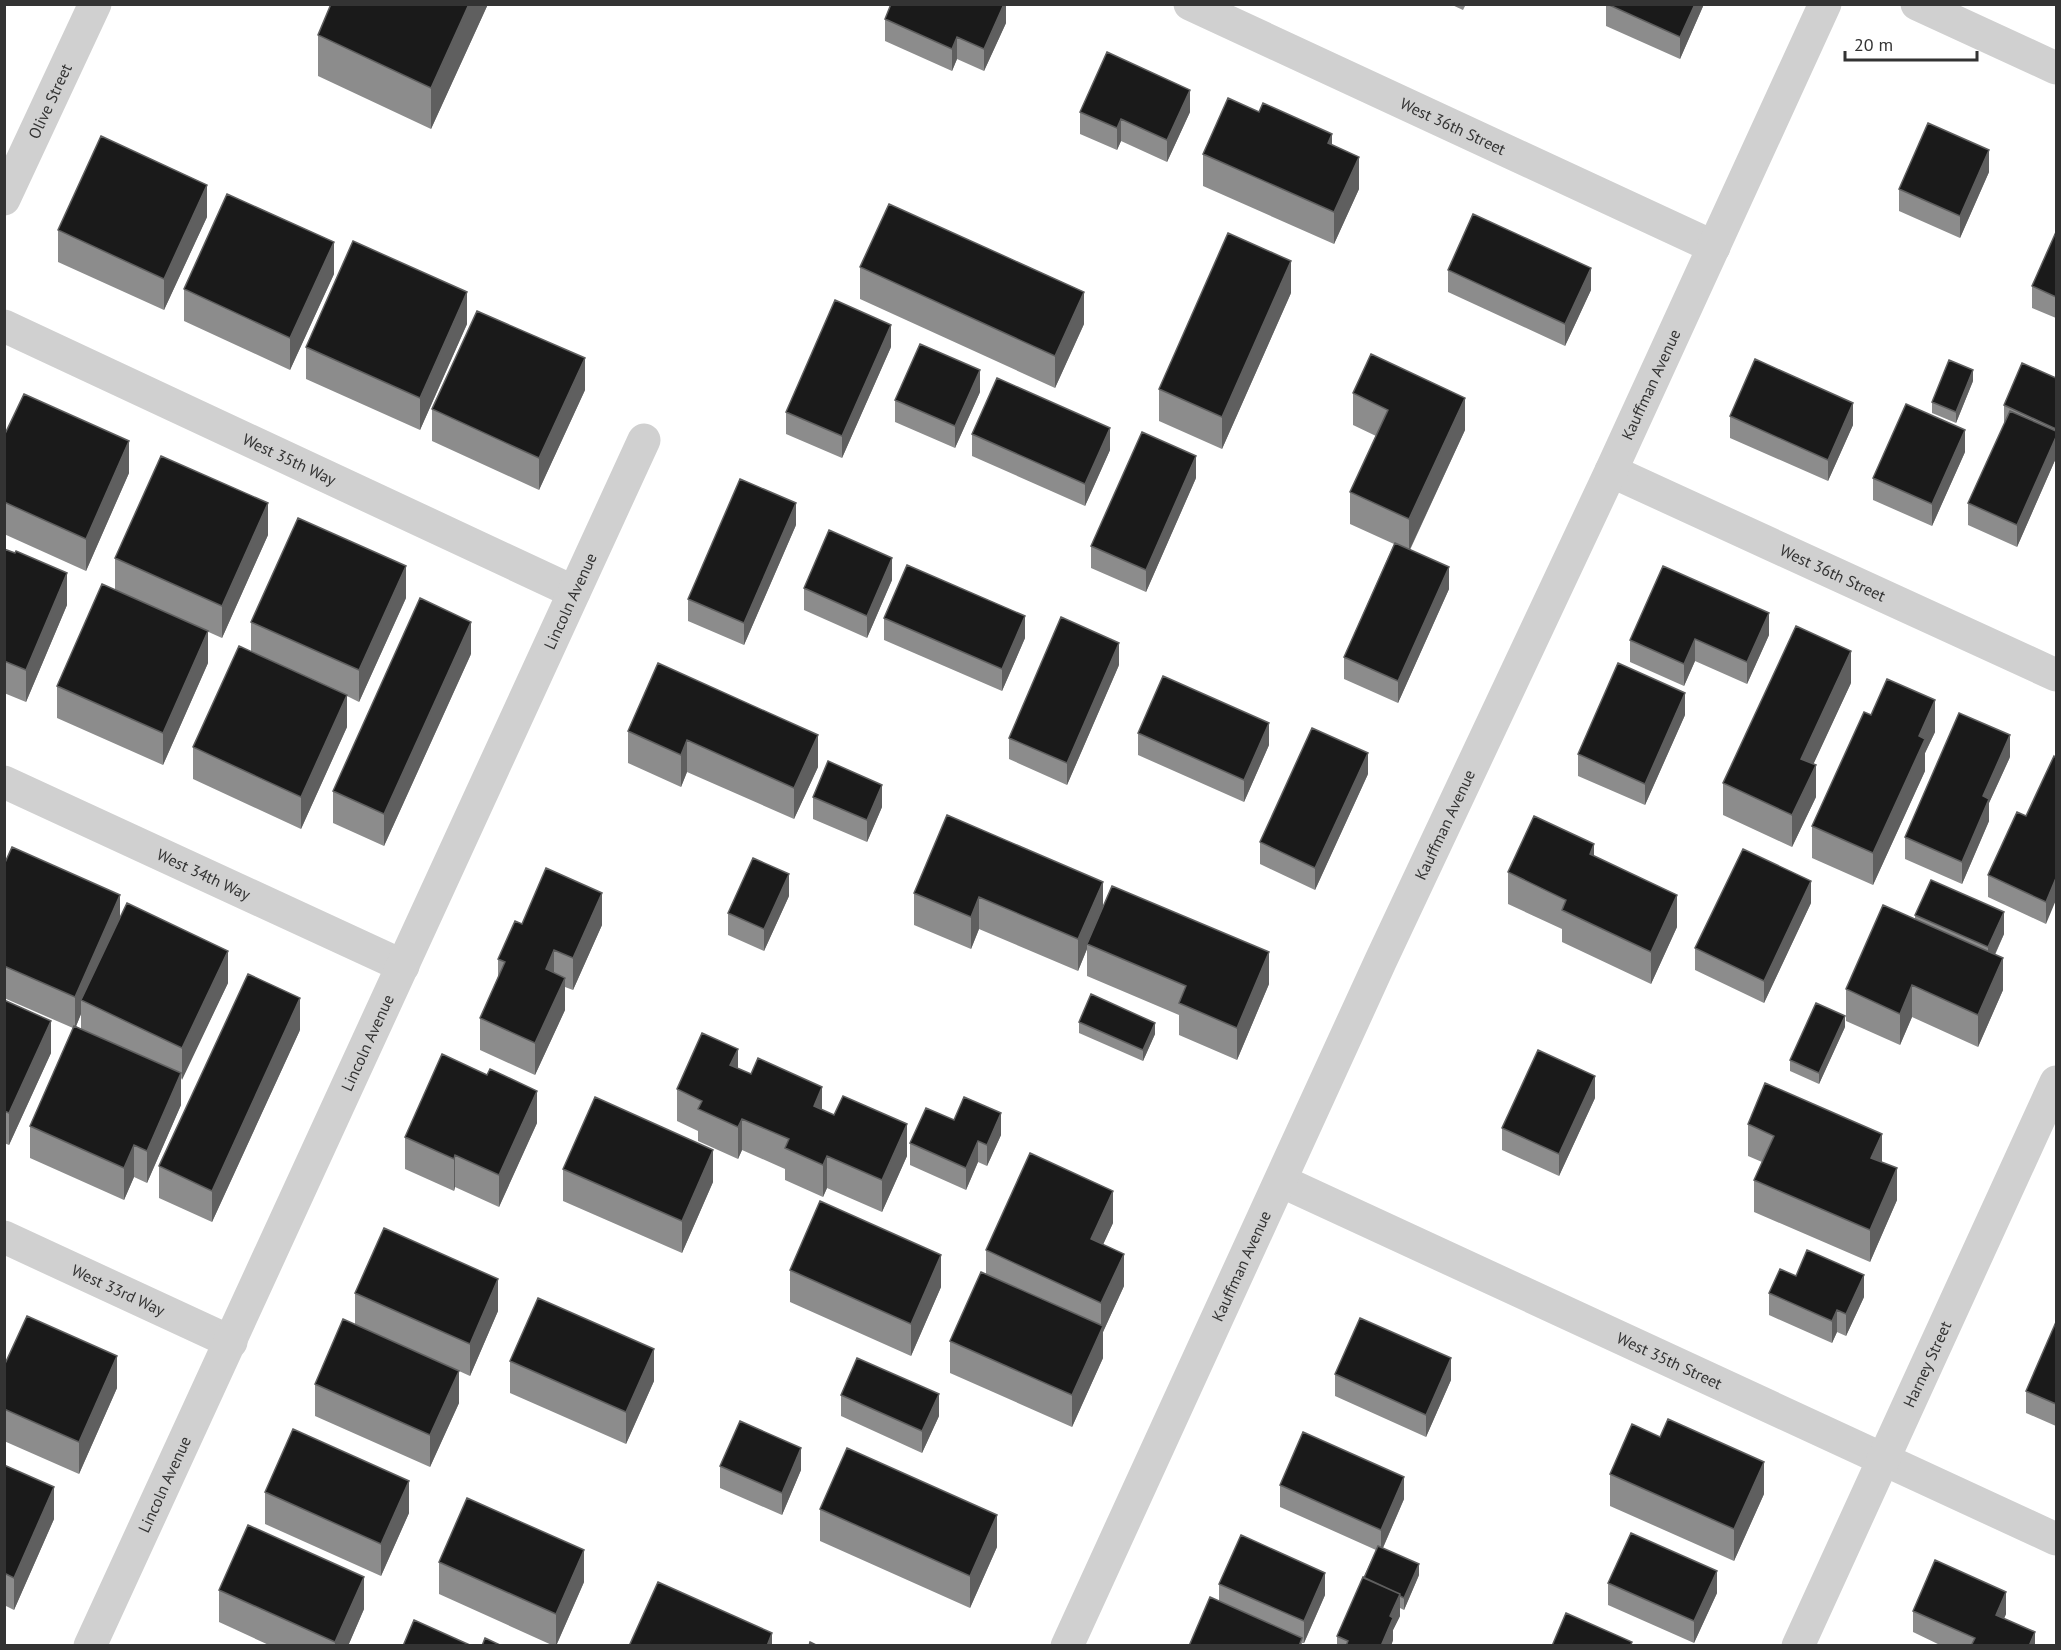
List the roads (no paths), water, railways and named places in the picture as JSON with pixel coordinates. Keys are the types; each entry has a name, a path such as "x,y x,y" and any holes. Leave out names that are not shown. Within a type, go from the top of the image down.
{"street":[{"name":"Olive Street","path":"4,199 95,4"},
{"name":"West 36th Street","path":"1190,4 1714,247"},
{"name":"Kauffman Avenue","path":"1067,1646 1449,814 1611,471 1825,4"},
{"path":"1917,4 2056,68"},
{"name":"West 35th Way","path":"4,326 574,592"},
{"name":"Lincoln Avenue","path":"90,1646 644,440"},
{"name":"West 36th Street","path":"1611,471 2056,675"},
{"name":"West 34th Way","path":"4,782 403,966"},
{"name":"Harney Street","path":"1798,1646 2056,1082"},
{"name":"West 35th Street","path":"1281,1180 2056,1539"},
{"name":"West 33rd Way","path":"4,1237 231,1342"}]}
